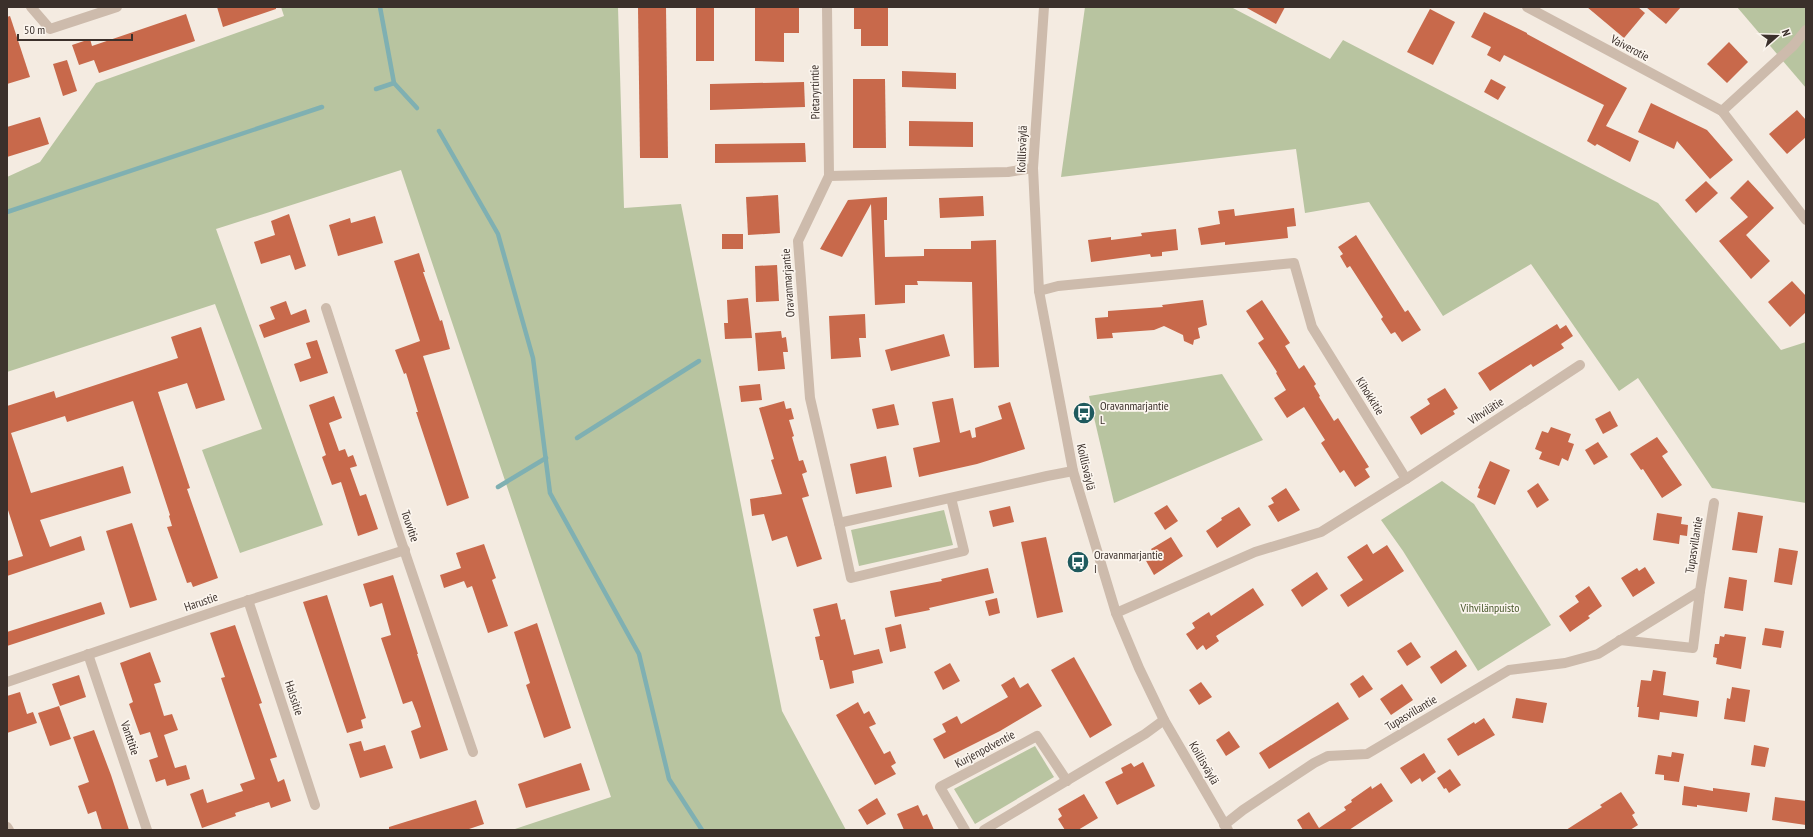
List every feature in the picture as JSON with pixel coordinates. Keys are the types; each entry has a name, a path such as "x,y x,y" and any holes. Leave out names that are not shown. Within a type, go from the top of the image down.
{"street":[{"path":"31,7 50,29 117,7"},
{"name":"Pietaryrtintie","path":"827,7 829,176"},
{"name":"Koillisväylä","path":"1044,7 1033,168 1039,291 1073,472 1116,613 1139,668 1164,720 1226,827"},
{"name":"Vaiverotie","path":"1527,7 1722,111 1806,220"},
{"path":"1722,111 1793,46 1806,30"},
{"path":"829,176 1008,172 1033,168"},
{"name":"Oravanmarjantie","path":"829,176 798,241 810,398 840,523 851,578 964,551 952,498"},
{"name":"Kihokkitie","path":"1039,291 1058,286 1294,263 1312,327 1406,479"},
{"name":"Touvitie","path":"326,308 405,550 474,752"},
{"name":"Vihvilätie","path":"1406,479 1580,365"},
{"path":"840,523 1073,472"},
{"path":"1116,613 1255,552 1321,532 1406,479"},
{"name":"Tupasvillantie","path":"1620,640 1693,648 1700,591 1714,503"},
{"name":"Harustie","path":"7,682 248,600 405,550"},
{"name":"Tupasvillantie","path":"1226,827 1243,810 1314,763 1328,756 1368,754 1509,670 1565,663 1598,654 1700,591"},
{"name":"Halssitie","path":"248,600 315,804"},
{"name":"Vanttitie","path":"88,654 147,830"},
{"path":"984,830 1145,734 1164,720"},
{"name":"Kurjenpolventie","path":"965,830 940,787 1037,736 1067,781"}],"green space":[{"path":"281,7 618,7 624,208 681,204 782,711 846,830 512,830 611,797 401,170 216,229 323,525 240,553 202,450 262,429 215,304 7,372 7,177 40,162 96,83 284,16"},
{"path":"1085,7 1231,7 1330,59 1343,40 1658,203 1781,350 1806,342 1806,503 1712,488 1638,378 1619,391 1531,264 1443,316 1369,202 1305,213 1296,149 1061,177"},
{"path":"1737,7 1806,7 1806,88"},
{"path":"1222,374 1263,440 1114,503 1089,396"},
{"name":"Vihvilänpuisto","path":"1442,481 1474,504 1551,625 1478,671 1403,551 1381,520"},
{"path":"944,510 953,545 859,566 851,530"},
{"path":"1035,746 1054,777 975,824 954,789"}],"building":[{"path":"217,7 276,7 276,9 223,27"},
{"path":"638,7 666,7 668,158 640,158"},
{"path":"696,7 714,7 714,61 696,61"},
{"path":"755,7 799,7 799,33 784,33 784,62 755,61"},
{"path":"854,7 888,7 888,46 861,46 861,29 854,29"},
{"path":"1245,7 1285,7 1276,24"},
{"path":"1587,7 1638,7 1645,13 1624,38"},
{"path":"1646,7 1681,7 1666,24"},
{"path":"1430,9 1455,22 1433,65 1407,52"},
{"path":"1484,12 1527,33 1627,88 1606,126 1639,141 1630,162 1597,144 1595,146 1587,141 1604,105 1504,55 1500,62 1487,55 1491,47 1471,37"},
{"path":"186,14 195,41 99,73 94,60 79,65 72,45 90,39 92,46"},
{"path":"10,16 30,77 7,84 7,17"},
{"path":"1729,42 1748,62 1727,83 1707,64"},
{"path":"67,60 77,91 63,96 53,64"},
{"path":"902,71 956,73 956,89 902,87"},
{"path":"853,79 885,79 886,148 853,148"},
{"path":"1491,79 1506,87 1498,100 1484,92"},
{"path":"804,82 805,107 710,110 710,84"},
{"path":"1651,103 1707,130 1733,160 1710,179 1677,141 1674,149 1638,132"},
{"path":"1797,110 1806,120 1806,137 1787,154 1769,134"},
{"path":"40,117 49,144 7,157 7,127"},
{"path":"909,121 973,122 973,147 909,146"},
{"path":"805,143 806,162 715,163 715,144"},
{"path":"1748,180 1774,208 1746,235 1770,261 1751,279 1719,241 1748,217 1730,198"},
{"path":"1706,181 1718,193 1696,213 1685,200"},
{"path":"778,195 780,233 748,235 746,197"},
{"path":"983,196 984,216 940,218 939,198"},
{"path":"887,197 887,220 884,220 885,257 924,256 924,249 971,249 971,241 996,240 999,367 974,368 972,282 917,281 918,285 905,285 905,303 875,305 871,204 842,257 820,249 848,200"},
{"path":"1294,208 1296,226 1287,227 1288,238 1225,245 1225,242 1201,245 1198,228 1220,224 1218,211 1234,209 1235,216"},
{"path":"289,214 306,266 295,270 290,255 261,264 254,242 275,235 271,221"},
{"path":"375,216 383,243 338,256 329,225 350,218 351,223"},
{"path":"1176,229 1178,250 1162,252 1162,256 1151,257 1150,254 1091,262 1088,240 1111,237 1111,240 1142,236 1141,233"},
{"path":"722,234 743,234 743,249 722,249"},
{"path":"1356,235 1405,312 1408,310 1421,330 1402,342 1395,332 1391,334 1381,319 1383,317 1350,266 1347,268 1340,256 1343,254 1338,247"},
{"path":"419,253 425,272 423,272 440,321 442,320 450,349 423,356 469,498 447,506 416,412 418,412 406,373 404,374 395,350 420,341 394,261"},
{"path":"777,265 779,301 756,302 755,266"},
{"path":"1792,281 1806,296 1806,312 1790,327 1768,302"},
{"path":"748,298 752,338 725,339 724,323 728,323 727,300"},
{"path":"1203,300 1207,325 1198,328 1200,338 1194,340 1193,345 1184,341 1183,335 1164,326 1154,330 1112,333 1113,338 1097,339 1095,318 1108,317 1108,311 1163,307 1162,305"},
{"path":"1262,300 1290,343 1285,346 1299,369 1304,365 1316,384 1314,386 1320,396 1319,397 1334,421 1338,418 1369,467 1365,469 1370,477 1355,487 1344,470 1340,473 1321,443 1325,440 1304,407 1287,418 1274,398 1286,390 1276,373 1277,372 1258,343 1264,339 1246,311"},
{"path":"286,301 291,315 306,309 310,322 264,338 259,325 275,319 270,307"},
{"path":"865,314 866,338 859,338 861,357 831,359 829,316"},
{"path":"1557,324 1560,329 1566,325 1573,336 1561,344 1564,348 1533,367 1531,364 1490,391 1478,373"},
{"path":"201,327 225,400 196,409 187,383 158,392 190,488 187,489 218,578 193,587 191,582 187,583 167,527 172,526 170,515 133,401 67,422 65,416 11,433 31,493 123,466 131,493 40,520 50,547 81,536 85,550 7,576 7,561 23,556 7,507 7,406 54,391 56,398 178,358 171,337"},
{"path":"781,331 782,338 786,337 788,352 783,352 785,369 758,371 755,333"},
{"path":"944,334 950,356 891,371 885,350"},
{"path":"317,340 328,373 300,382 294,364 311,358 306,343"},
{"path":"760,384 762,400 741,402 739,386"},
{"path":"1445,388 1458,408 1453,411 1455,414 1421,435 1410,417 1430,404 1427,399"},
{"path":"334,396 342,418 329,423 339,451 345,449 348,457 353,455 357,466 350,468 360,496 366,494 378,529 358,536 341,482 332,485 322,457 326,455 309,405"},
{"path":"953,398 960,433 970,430 972,438 976,437 975,428 1002,419 998,406 1010,402 1025,449 977,464 919,477 913,448 940,442 932,402"},
{"path":"784,401 786,409 791,408 794,419 789,420 794,436 792,437 799,461 803,460 807,472 802,474 809,496 802,498 822,559 797,567 787,536 772,541 764,514 752,516 750,499 782,494 771,460 774,459 759,408"},
{"path":"894,404 899,425 877,429 872,409"},
{"path":"1610,411 1618,426 1603,434 1595,419"},
{"path":"1551,427 1571,434 1568,442 1574,444 1568,461 1562,458 1559,466 1539,459 1542,452 1535,449 1542,431 1548,433"},
{"path":"1657,437 1668,452 1662,456 1682,485 1662,498 1643,469 1641,470 1630,454"},
{"path":"1598,442 1608,457 1594,465 1585,450"},
{"path":"886,456 892,487 856,494 850,464"},
{"path":"1490,461 1510,470 1495,505 1477,497 1480,489 1478,488"},
{"path":"1538,483 1549,500 1537,508 1527,491"},
{"path":"1286,488 1300,510 1278,522 1268,506 1274,503 1271,498"},
{"path":"1167,505 1178,521 1165,530 1154,513"},
{"path":"1010,506 1014,522 993,527 989,511"},
{"path":"1239,507 1251,525 1217,548 1206,531 1222,520 1221,518"},
{"path":"1738,512 1763,516 1757,553 1732,550"},
{"path":"1657,513 1682,517 1681,524 1688,525 1687,536 1680,535 1679,544 1653,540"},
{"path":"132,523 157,600 130,608 106,531"},
{"path":"1046,537 1063,612 1037,618 1021,542"},
{"path":"1171,537 1183,556 1154,575 1145,559 1154,554 1151,549"},
{"path":"484,544 496,578 492,580 508,626 488,633 472,586 467,588 464,581 444,588 440,575 461,568 456,553"},
{"path":"1367,544 1373,554 1387,545 1404,571 1348,607 1340,595 1363,580 1347,557"},
{"path":"1779,548 1798,551 1792,585 1774,582"},
{"path":"1645,567 1655,583 1633,597 1621,578 1637,568 1639,571"},
{"path":"988,568 994,593 929,608 930,610 895,617 890,591 942,581 941,579"},
{"path":"1317,572 1328,589 1302,607 1291,590"},
{"path":"393,575 448,750 420,759 411,731 421,727 417,714 412,701 403,704 381,638 391,635 382,603 370,607 363,584"},
{"path":"1729,577 1747,580 1743,611 1724,608"},
{"path":"1589,586 1602,606 1588,616 1590,618 1570,632 1559,616 1579,602 1575,596"},
{"path":"1253,588 1264,605 1216,636 1219,641 1206,650 1203,645 1197,650 1186,634 1195,628 1192,623 1209,612 1211,616"},
{"path":"327,595 366,718 361,720 363,728 347,733 303,602"},
{"path":"997,598 1000,613 989,616 985,601"},
{"path":"101,602 105,614 7,646 7,632"},
{"path":"837,603 841,620 845,619 854,655 879,649 883,663 852,671 854,683 830,689 823,660 820,660 815,637 820,636 813,609"},
{"path":"537,623 571,728 544,738 526,685 530,683 514,632"},
{"path":"901,624 906,648 890,652 885,628"},
{"path":"235,625 262,703 259,704 277,757 270,759 278,782 284,779 291,801 271,808 269,802 235,813 236,816 202,828 190,794 203,789 207,803 243,791 240,784 255,779 221,678 225,677 210,633"},
{"path":"1765,628 1784,631 1781,648 1762,645"},
{"path":"1725,634 1746,637 1741,669 1716,664 1717,658 1713,657 1715,644 1719,644 1720,636 1724,637"},
{"path":"1411,642 1421,657 1407,666 1397,651"},
{"path":"1456,650 1467,666 1441,684 1430,667"},
{"path":"150,652 161,682 154,684 164,716 172,714 178,730 164,735 175,768 186,765 190,779 167,786 165,779 156,782 149,760 158,757 150,732 140,735 129,704 133,702 120,663"},
{"path":"1074,657 1112,725 1090,738 1051,670"},
{"path":"950,663 960,681 943,690 934,672"},
{"path":"1653,670 1666,672 1663,695 1699,701 1697,717 1660,712 1659,720 1638,717 1639,707 1637,707 1641,680 1651,681"},
{"path":"79,675 86,697 60,706 52,684"},
{"path":"1363,675 1373,689 1359,698 1350,684"},
{"path":"1014,677 1020,688 1028,683 1042,706 1000,731 944,759 933,739 946,732 942,724 957,716 961,724 1008,697 1001,685"},
{"path":"1201,682 1212,697 1199,705 1189,690"},
{"path":"1402,684 1413,700 1391,715 1380,699"},
{"path":"1732,687 1750,690 1745,722 1724,719 1727,698 1730,699"},
{"path":"20,692 27,714 33,712 37,723 7,733 7,696"},
{"path":"1516,698 1547,703 1543,723 1512,718"},
{"path":"858,702 864,714 869,711 876,724 869,727 884,754 890,751 896,763 891,766 896,774 875,785 836,715"},
{"path":"1338,702 1349,719 1269,769 1259,753"},
{"path":"59,706 71,739 50,746 38,713"},
{"path":"1484,718 1495,735 1458,756 1447,739 1474,722 1475,724"},
{"path":"94,730 129,830 102,830 96,811 88,814 78,786 89,782 73,737"},
{"path":"1229,731 1240,747 1226,756 1216,740"},
{"path":"361,741 364,751 385,745 393,768 360,778 349,744"},
{"path":"1754,745 1769,748 1765,767 1751,765"},
{"path":"1672,752 1684,754 1679,782 1664,780 1664,775 1655,774 1658,755 1671,757"},
{"path":"1424,753 1436,772 1422,782 1420,778 1411,784 1400,768"},
{"path":"1143,762 1155,786 1117,805 1105,782 1123,773 1121,768 1131,763 1134,767"},
{"path":"581,763 590,790 526,808 518,784"},
{"path":"1450,769 1461,785 1449,793 1446,788 1444,789 1437,778"},
{"path":"1381,783 1393,801 1349,830 1303,830 1297,820 1309,812 1319,828 1346,810 1344,807 1352,802 1351,800 1371,786 1372,789"},
{"path":"1684,786 1713,791 1713,788 1750,793 1747,812 1697,805 1697,807 1682,805"},
{"path":"1621,792 1635,813 1632,815 1638,825 1630,830 1566,830 1602,807 1600,805"},
{"path":"1084,794 1098,818 1078,830 1065,830 1058,819 1062,816 1058,809"},
{"path":"1775,797 1806,801 1806,825 1772,820"},
{"path":"877,798 886,814 867,825 858,810"},
{"path":"476,800 484,824 466,830 389,830 389,827"},
{"path":"918,805 923,816 927,814 934,830 904,830 897,814"}],"waterway":[{"path":"380,7 394,83 417,108"},
{"path":"376,89 394,83"},
{"path":"7,212 322,107"},
{"path":"439,131 498,234 533,358 550,493 639,654 669,779 702,830"},
{"path":"577,438 699,361"},
{"path":"498,487 546,458"}],"place":[{"name":"Oravanmarjantie L","path":"1084,413"},
{"name":"Oravanmarjantie I","path":"1078,562"}]}
